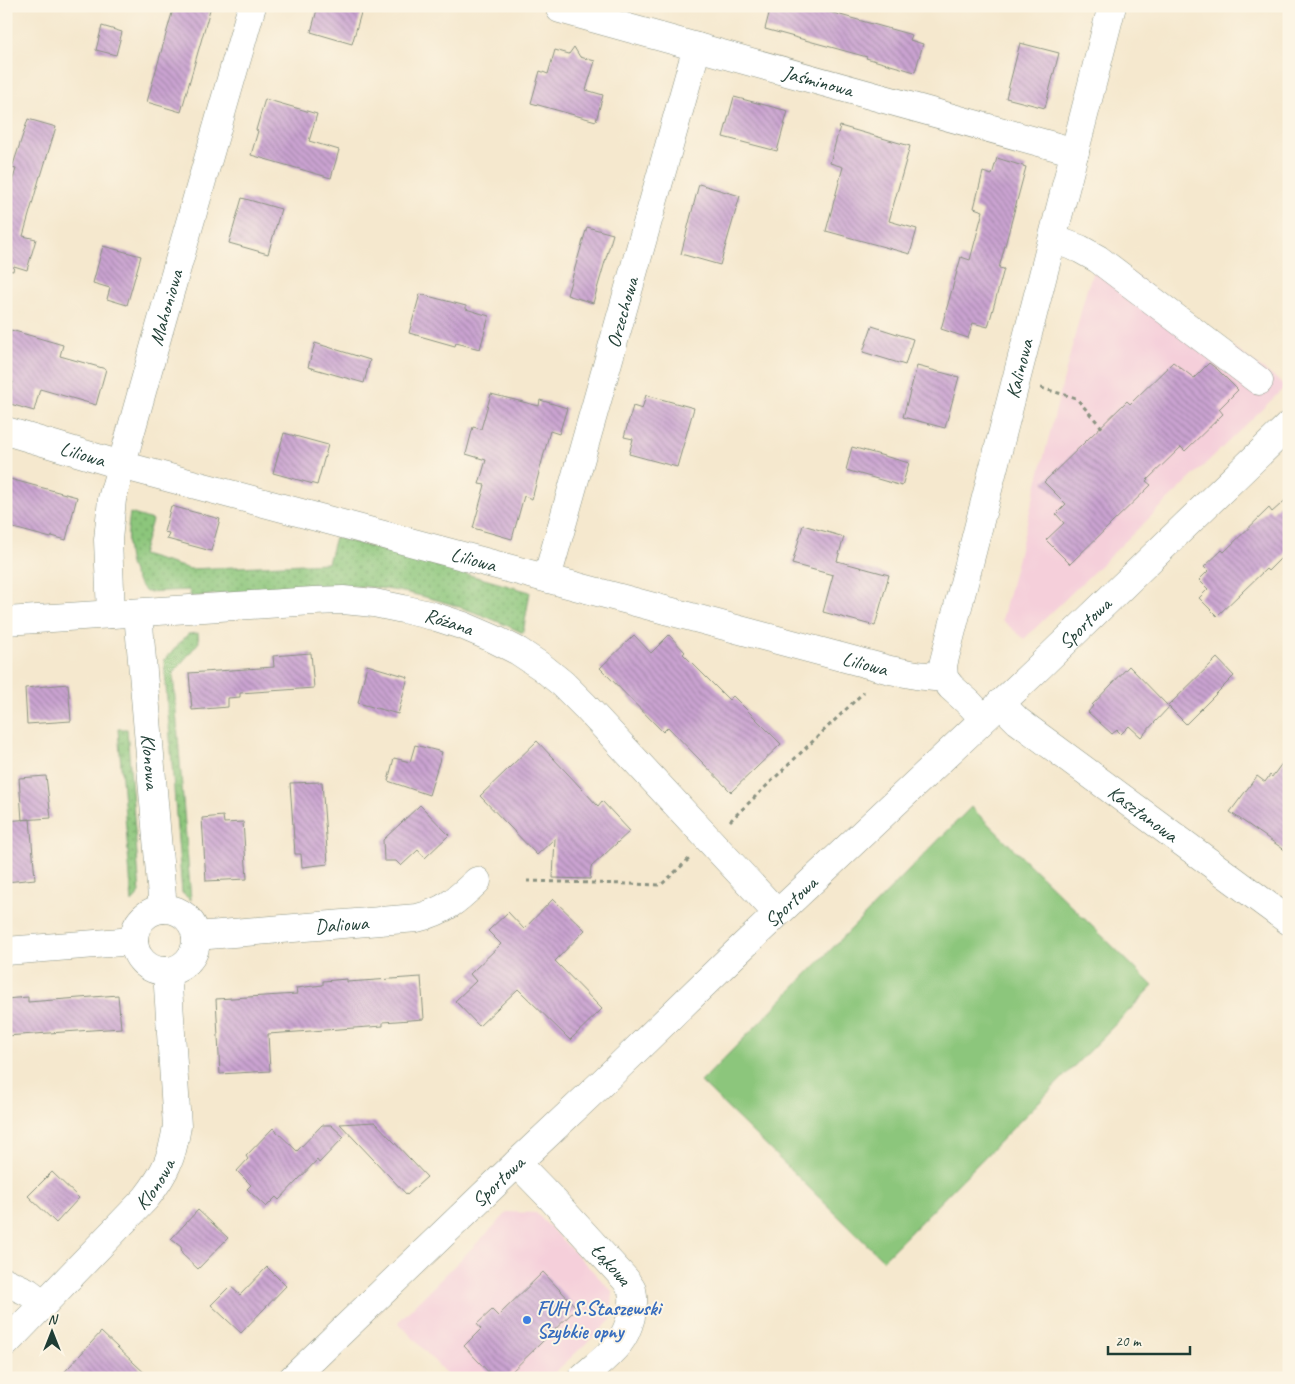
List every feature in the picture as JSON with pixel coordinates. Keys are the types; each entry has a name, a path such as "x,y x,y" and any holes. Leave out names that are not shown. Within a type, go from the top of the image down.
{"street":[{"name":"Mahoniowa","path":"125,613 108,540 112,499 252,6"},
{"name":"Kalinowa","path":"944,678 943,665 947,648 1112,6"},
{"name":"Jaśminowa","path":"560,9 1075,152"},
{"name":"Orzechowa","path":"547,578 697,47"},
{"path":"1053,239 1080,249 1098,259 1260,381"},
{"name":"Sportowa","path":"294,1378 1289,425"},
{"name":"Liliowa","path":"6,431 121,465 890,670 944,678"},
{"name":"Różana","path":"6,621 343,600 403,608 464,626 518,651 563,684 777,914"},
{"name":"Klonowa","path":"125,613 163,909"},
{"path":"944,678 970,704 992,711"},
{"name":"Kasztanowa","path":"992,711 1018,721 1289,921"},
{"name":"Daliowa","path":"196,936 417,918 444,909 476,881"},
{"path":"163,909 175,911 186,917 193,926 196,936 195,948 190,958 181,967 167,971 149,967 136,953 134,941 136,930 143,918 152,912 163,909"},
{"path":"6,951 134,941"},
{"name":"Klonowa","path":"6,1343 146,1198 159,1180 169,1161 176,1126 167,971"},
{"name":"Łąkowa","path":"517,1163 626,1280 632,1290 632,1314 627,1330 619,1343 582,1378"},
{"path":"6,1282 28,1292 44,1304"}],"path":[{"path":"1038,387 1076,398 1104,430"},
{"path":"527,881 661,884 710,841 876,680 890,670"}],"shaded area":[{"path":"1100,250 1286,386 1024,639 1002,620 1086,292"},
{"path":"508,1212 536,1213 613,1292 611,1320 549,1378 450,1378 398,1322"}],"green space":[{"path":"130,513 152,520 142,555 190,569 328,563 335,537 530,592 523,633 441,601 377,588 314,586 191,597 189,590 146,592 130,565 128,534"},
{"path":"198,633 199,642 173,673 191,900 182,893 164,660 188,634"},
{"path":"118,729 127,729 140,893 132,902"},
{"path":"971,807 1153,986 883,1260 701,1082"}],"building":[{"path":"174,6 211,6 181,112 147,102"},
{"path":"318,6 363,6 352,44 311,32"},
{"path":"771,6 808,6 912,35 910,40 923,44 915,72 765,29"},
{"path":"102,26 122,32 116,55 96,50"},
{"path":"1020,43 1059,53 1045,108 1006,98"},
{"path":"574,47 580,57 595,61 586,90 603,95 596,121 531,103 540,71 548,74 555,50 569,54"},
{"path":"734,97 788,111 777,151 723,137"},
{"path":"265,99 317,114 309,141 339,150 331,178 251,155"},
{"path":"28,119 56,127 23,236 36,239 27,270 14,266 13,271 6,270 6,201 16,169 12,168"},
{"path":"840,126 910,146 889,221 917,229 910,254 826,231 843,167 830,163"},
{"path":"997,158 1026,167 999,268 1004,269 988,327 973,323 968,338 941,329 961,257 970,260 983,211 974,208 983,172 992,175"},
{"path":"699,184 740,196 720,265 681,254"},
{"path":"242,198 281,209 268,254 229,243"},
{"path":"587,227 613,234 593,303 567,295"},
{"path":"103,246 141,256 127,305 107,299 110,288 93,283"},
{"path":"420,294 466,306 466,309 489,316 480,349 456,343 455,346 409,333"},
{"path":"872,326 913,339 905,365 863,352"},
{"path":"11,330 63,345 60,356 106,369 96,405 40,389 34,411 7,403 13,382 6,380 6,348"},
{"path":"315,343 370,360 364,383 308,367"},
{"path":"1173,362 1194,378 1209,363 1238,390 1219,409 1223,414 1185,451 1181,447 1146,481 1151,485 1070,564 1046,540 1064,523 1056,514 1066,504 1044,482 1127,401 1130,404"},
{"path":"917,366 959,377 945,428 903,417"},
{"path":"491,394 539,406 540,400 567,408 559,434 550,431 532,499 524,496 512,539 473,528 485,485 479,484 486,460 466,454 473,427 481,429"},
{"path":"646,395 694,408 677,467 629,454 633,439 624,437 633,406 642,409"},
{"path":"284,433 328,445 317,485 273,473"},
{"path":"852,447 909,463 902,486 846,470"},
{"path":"6,478 77,497 66,540 6,526"},
{"path":"1289,497 1289,550 1268,571 1266,569 1217,616 1199,598 1208,589 1199,580 1208,571 1204,567 1222,550 1224,552 1269,508 1272,512"},
{"path":"171,506 220,519 211,551 167,539 169,533 164,532"},
{"path":"803,525 844,537 837,561 889,575 875,626 823,612 833,575 792,564"},
{"path":"634,635 651,653 669,635 685,652 683,654 729,700 733,696 781,744 731,792 668,727 663,732 600,668"},
{"path":"311,653 314,688 240,693 240,697 228,698 228,707 192,710 189,673 274,667 273,656"},
{"path":"1217,658 1234,676 1186,724 1169,707 1141,737 1129,726 1121,734 1117,730 1112,734 1088,712 1092,705 1129,666 1168,706"},
{"path":"367,665 408,677 398,714 358,703"},
{"path":"68,684 71,721 27,724 25,688"},
{"path":"537,741 598,806 602,801 630,831 591,867 590,879 553,878 555,838 537,855 480,796"},
{"path":"415,745 442,752 429,795 388,781 394,758 410,762"},
{"path":"1289,754 1289,853 1230,812 1257,776 1265,782 1270,775 1272,777"},
{"path":"46,776 51,818 22,820 19,778"},
{"path":"322,782 328,864 302,867 301,854 295,854 290,783"},
{"path":"420,805 449,835 425,858 418,850 401,866 396,861 384,861 383,840"},
{"path":"223,816 224,823 243,822 247,879 206,881 202,818"},
{"path":"30,819 35,879 6,882 6,821"},
{"path":"553,899 585,930 555,961 602,1009 570,1040 518,989 479,1026 455,1001 476,981 470,974 501,944 488,931 508,912 524,929"},
{"path":"421,977 424,1019 383,1022 383,1026 268,1034 270,1071 220,1074 216,999 297,994 296,988 323,985 323,981 347,979 347,982"},
{"path":"118,995 121,1028 6,1036 6,999 28,997 28,1002"},
{"path":"375,1122 427,1177 407,1195 340,1124"},
{"path":"322,1125 331,1125 344,1137 319,1163 317,1160 279,1200 276,1197 266,1207 247,1189 251,1185 237,1171 248,1159 246,1156 273,1128 297,1151"},
{"path":"52,1172 79,1198 56,1223 28,1196"},
{"path":"198,1210 228,1238 198,1269 182,1254 181,1247 171,1239"},
{"path":"267,1267 286,1286 241,1333 211,1305 230,1286 240,1295"},
{"path":"543,1272 577,1308 505,1378 494,1378 464,1346 481,1329 477,1324 492,1310 498,1316"},
{"path":"101,1332 150,1378 59,1378"}],"place":[{"name":"FUH S.Staszewski Szybkie opny","path":"527,1320"}]}
